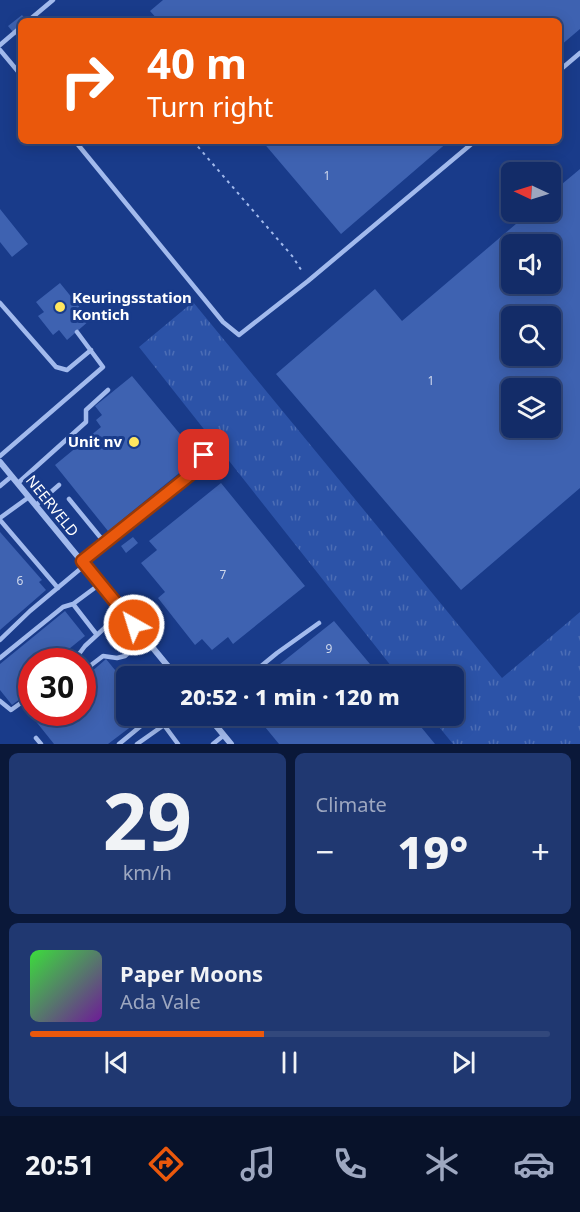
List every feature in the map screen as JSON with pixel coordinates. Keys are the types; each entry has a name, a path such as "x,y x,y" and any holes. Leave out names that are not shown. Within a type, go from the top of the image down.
{"street":[{"name":"NEERVELD","path":"0,462 168,666"},
{"path":"216,726 231,744"}],"lane":[{"path":"32,18 53,0"},
{"path":"18,30 0,48 18,71"},
{"path":"562,68 580,53"},
{"path":"77,144 223,322 239,335 308,281 471,144"},
{"path":"0,303 56,367 67,370 91,350"},
{"path":"0,456 104,368 77,332"},
{"path":"18,483 86,422 86,410 108,390"},
{"path":"0,640 105,543 190,475 204,461 204,455 192,440"},
{"path":"0,486 12,476"},
{"path":"36,505 59,485"},
{"path":"29,497 0,519 58,588"},
{"path":"69,499 105,543"},
{"path":"0,658 63,607 73,604 100,584"},
{"path":"73,604 97,635"},
{"path":"84,648 123,611"},
{"path":"261,666 319,623"},
{"path":"96,662 104,656 117,658 125,656 145,638"},
{"path":"0,701 11,710 18,705"},
{"path":"119,744 141,726"},
{"path":"137,744 163,726"},
{"path":"165,726 178,744"},
{"path":"213,744 224,735"},
{"path":"36,738 41,744"}],"path":[{"path":"197,144 293,257 308,281"}],"green space":[{"path":"193,302 502,678 580,612 580,744 453,744 438,726 464,726 464,666 391,666 139,347"}],"building":[{"path":"163,0 580,0 580,29 562,44 562,18 156,18 150,11"},
{"path":"18,18 18,38 8,26"},
{"path":"265,144 446,144 341,234"},
{"path":"580,169 580,488 461,590 276,374 375,289 402,321 501,237 501,294 561,294 561,234 504,234 518,222 561,222 561,185"},
{"path":"0,209 28,244 12,257 0,242"},
{"name":"Keuringsstation Kontich","path":"60,283 90,320 67,340 59,330 53,335 38,316 44,312 36,302"},
{"name":"Unit nv","path":"132,376 199,457 108,531 55,465 101,427 96,420 102,415 95,406"},
{"path":"221,483 305,586 233,644 228,637 212,650 202,639 195,645 158,598 165,592 141,563 157,550 149,541"},
{"path":"0,532 42,580 39,582 46,590 0,630"},
{"path":"133,537 138,543 126,553 121,546"},
{"path":"65,611 85,636 70,648 20,648"},
{"path":"334,621 372,666 278,666"},
{"path":"18,649 18,700 12,705 0,690 0,664"},
{"path":"106,659 116,671 116,726 132,726 108,744 54,744 40,726 96,726 96,668"},
{"path":"264,726 420,726 435,744 279,744"}],"place":[{"name":"Keuringsstation Kontich","path":"60,307"},
{"name":"Unit nv","path":"134,442"}],"route":[{"path":"134,625 82,561 190,475 204,461 204,455"}]}
